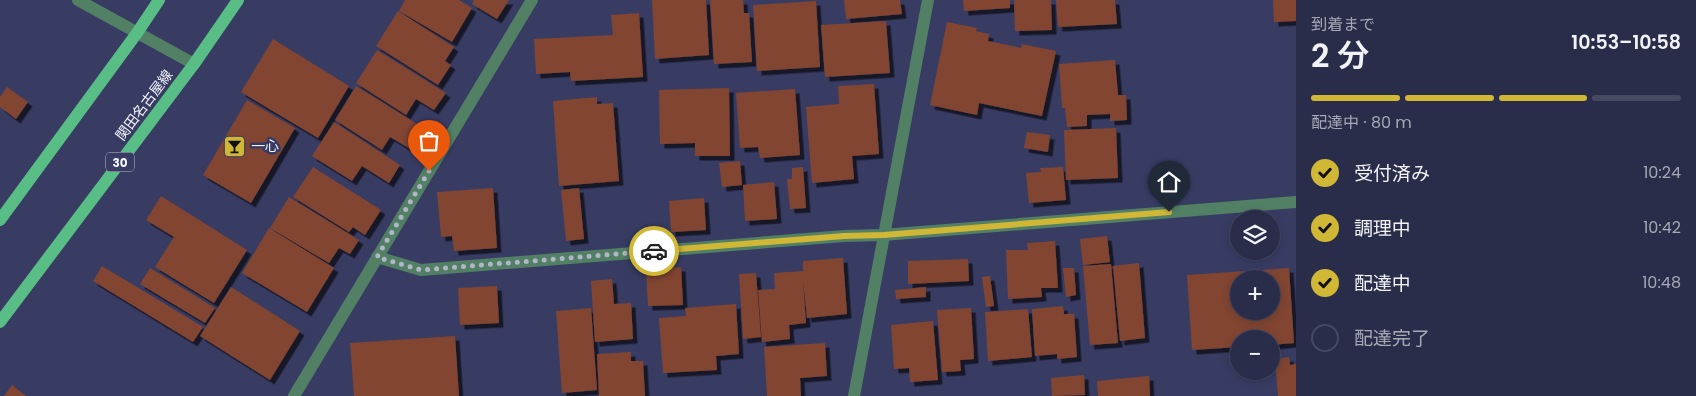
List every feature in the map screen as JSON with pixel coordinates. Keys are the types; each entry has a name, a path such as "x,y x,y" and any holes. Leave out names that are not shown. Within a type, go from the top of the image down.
{"main road":[{"path":"0,220 159,0"},
{"name":"関田名古屋線","path":"0,322 194,64 238,0"}],"street":[{"path":"78,0 194,64"},
{"path":"294,396 532,0"},
{"path":"854,396 928,0"},
{"path":"377,257 421,270 1296,202"}],"building":[{"path":"405,0 459,0 472,8 452,42 399,11"},
{"path":"474,0 509,0 497,19 472,4"},
{"path":"652,0 706,0 709,55 655,59"},
{"path":"710,0 743,0 744,13 749,13 752,62 714,64"},
{"path":"844,0 900,0 902,14 846,19"},
{"path":"963,0 1010,0 1010,8 964,11"},
{"path":"1014,0 1051,0 1052,30 1015,31"},
{"path":"1056,0 1115,0 1117,24 1058,27"},
{"path":"1273,0 1296,0 1296,21 1274,22"},
{"path":"816,1 820,67 757,71 753,5"},
{"path":"398,11 454,47 445,61 451,65 438,85 376,46"},
{"path":"639,13 643,77 571,81 570,72 536,74 534,39 613,35 611,15"},
{"path":"886,21 890,73 825,77 821,25"},
{"path":"947,22 977,28 976,31 989,34 988,41 1021,48 1022,44 1056,51 1042,116 979,103 977,115 930,105"},
{"path":"273,39 349,86 318,138 241,92"},
{"path":"377,50 446,93 434,110 416,99 406,115 356,83"},
{"path":"1115,60 1118,95 1126,95 1127,120 1110,121 1110,114 1087,115 1087,126 1067,127 1065,108 1062,108 1059,64"},
{"path":"874,84 879,154 852,156 854,179 812,183 806,107 839,104 838,86"},
{"path":"356,86 425,129 412,150 390,137 382,150 335,120"},
{"path":"7,87 28,102 16,119 0,107 0,97"},
{"path":"729,88 730,156 695,156 695,143 660,144 659,90"},
{"path":"795,89 800,155 760,158 758,147 740,148 736,93"},
{"path":"597,97 597,104 613,103 619,181 559,186 553,101"},
{"path":"247,100 295,128 251,203 203,175"},
{"path":"334,122 400,165 389,183 362,166 352,181 312,156"},
{"path":"1116,128 1118,178 1066,180 1064,130"},
{"path":"1027,132 1050,135 1048,152 1024,148"},
{"path":"740,161 742,185 722,187 719,163"},
{"path":"313,167 381,210 365,235 353,227 349,232 293,197"},
{"path":"803,167 806,208 790,209 787,179 792,179 792,168"},
{"path":"1063,167 1066,200 1029,203 1026,173 1041,172 1040,168"},
{"path":"774,182 777,219 745,221 743,185"},
{"path":"493,188 497,248 454,251 452,236 441,237 437,192"},
{"path":"579,188 584,239 566,241 561,190"},
{"path":"161,196 247,250 214,303 155,267 174,237 146,220"},
{"path":"289,197 359,240 350,254 339,248 329,263 270,228"},
{"path":"704,198 706,230 671,232 669,201"},
{"path":"269,228 334,268 307,312 242,273"},
{"path":"1107,236 1110,262 1083,265 1080,239"},
{"path":"1055,241 1058,288 1041,288 1042,297 1008,299 1006,250 1028,250 1027,243"},
{"path":"843,258 847,314 807,318 803,280 806,323 789,325 790,339 762,342 758,290 775,289 774,273 803,271 803,261"},
{"path":"968,259 969,281 908,284 908,261"},
{"path":"1139,263 1145,338 1120,341 1113,266"},
{"path":"1111,264 1118,343 1090,345 1083,266"},
{"path":"102,266 203,327 193,342 93,281"},
{"path":"681,267 683,305 648,306 646,269"},
{"path":"150,268 215,308 205,323 140,284"},
{"path":"1063,268 1074,268 1076,295 1066,297"},
{"path":"1289,268 1294,343 1280,344 1280,330 1230,330 1230,348 1192,350 1187,275 1230,272 1230,320 1280,320 1280,270 1260,270"},
{"path":"756,273 761,337 743,339 739,274"},
{"path":"990,276 994,306 986,307 982,277"},
{"path":"612,279 614,304 631,303 633,339 595,342 591,281"},
{"path":"497,286 499,323 460,325 458,288"},
{"path":"231,287 300,331 270,380 200,336"},
{"path":"926,287 926,297 896,299 895,290"},
{"path":"736,304 739,354 716,356 717,370 663,373 659,318 686,316 685,308"},
{"path":"1063,306 1064,314 1074,314 1077,357 1057,359 1057,354 1035,356 1032,309"},
{"path":"591,308 597,390 562,393 556,311"},
{"path":"971,308 974,359 960,360 961,371 942,372 937,310"},
{"path":"1028,309 1032,357 988,361 985,312"},
{"path":"933,321 938,380 910,382 909,368 894,369 891,325"},
{"path":"455,336 459,396 354,396 350,343"},
{"path":"825,343 827,376 800,378 801,396 767,396 764,347"},
{"path":"631,352 631,361 643,361 645,396 599,396 597,354"},
{"path":"1289,357 1290,365 1296,364 1296,396 1278,396 1277,380 1280,380 1280,358"},
{"path":"1084,375 1085,395 1052,396 1051,378"},
{"path":"1149,376 1150,396 1098,396 1097,381"},
{"path":"12,385 26,396 4,396"}],"way so far":[{"path":"429,171 377,257 421,270 654,251"}],"place":[{"name":"一心","path":"235,146"}],"route":[{"path":"654,251 1169,212"}]}
